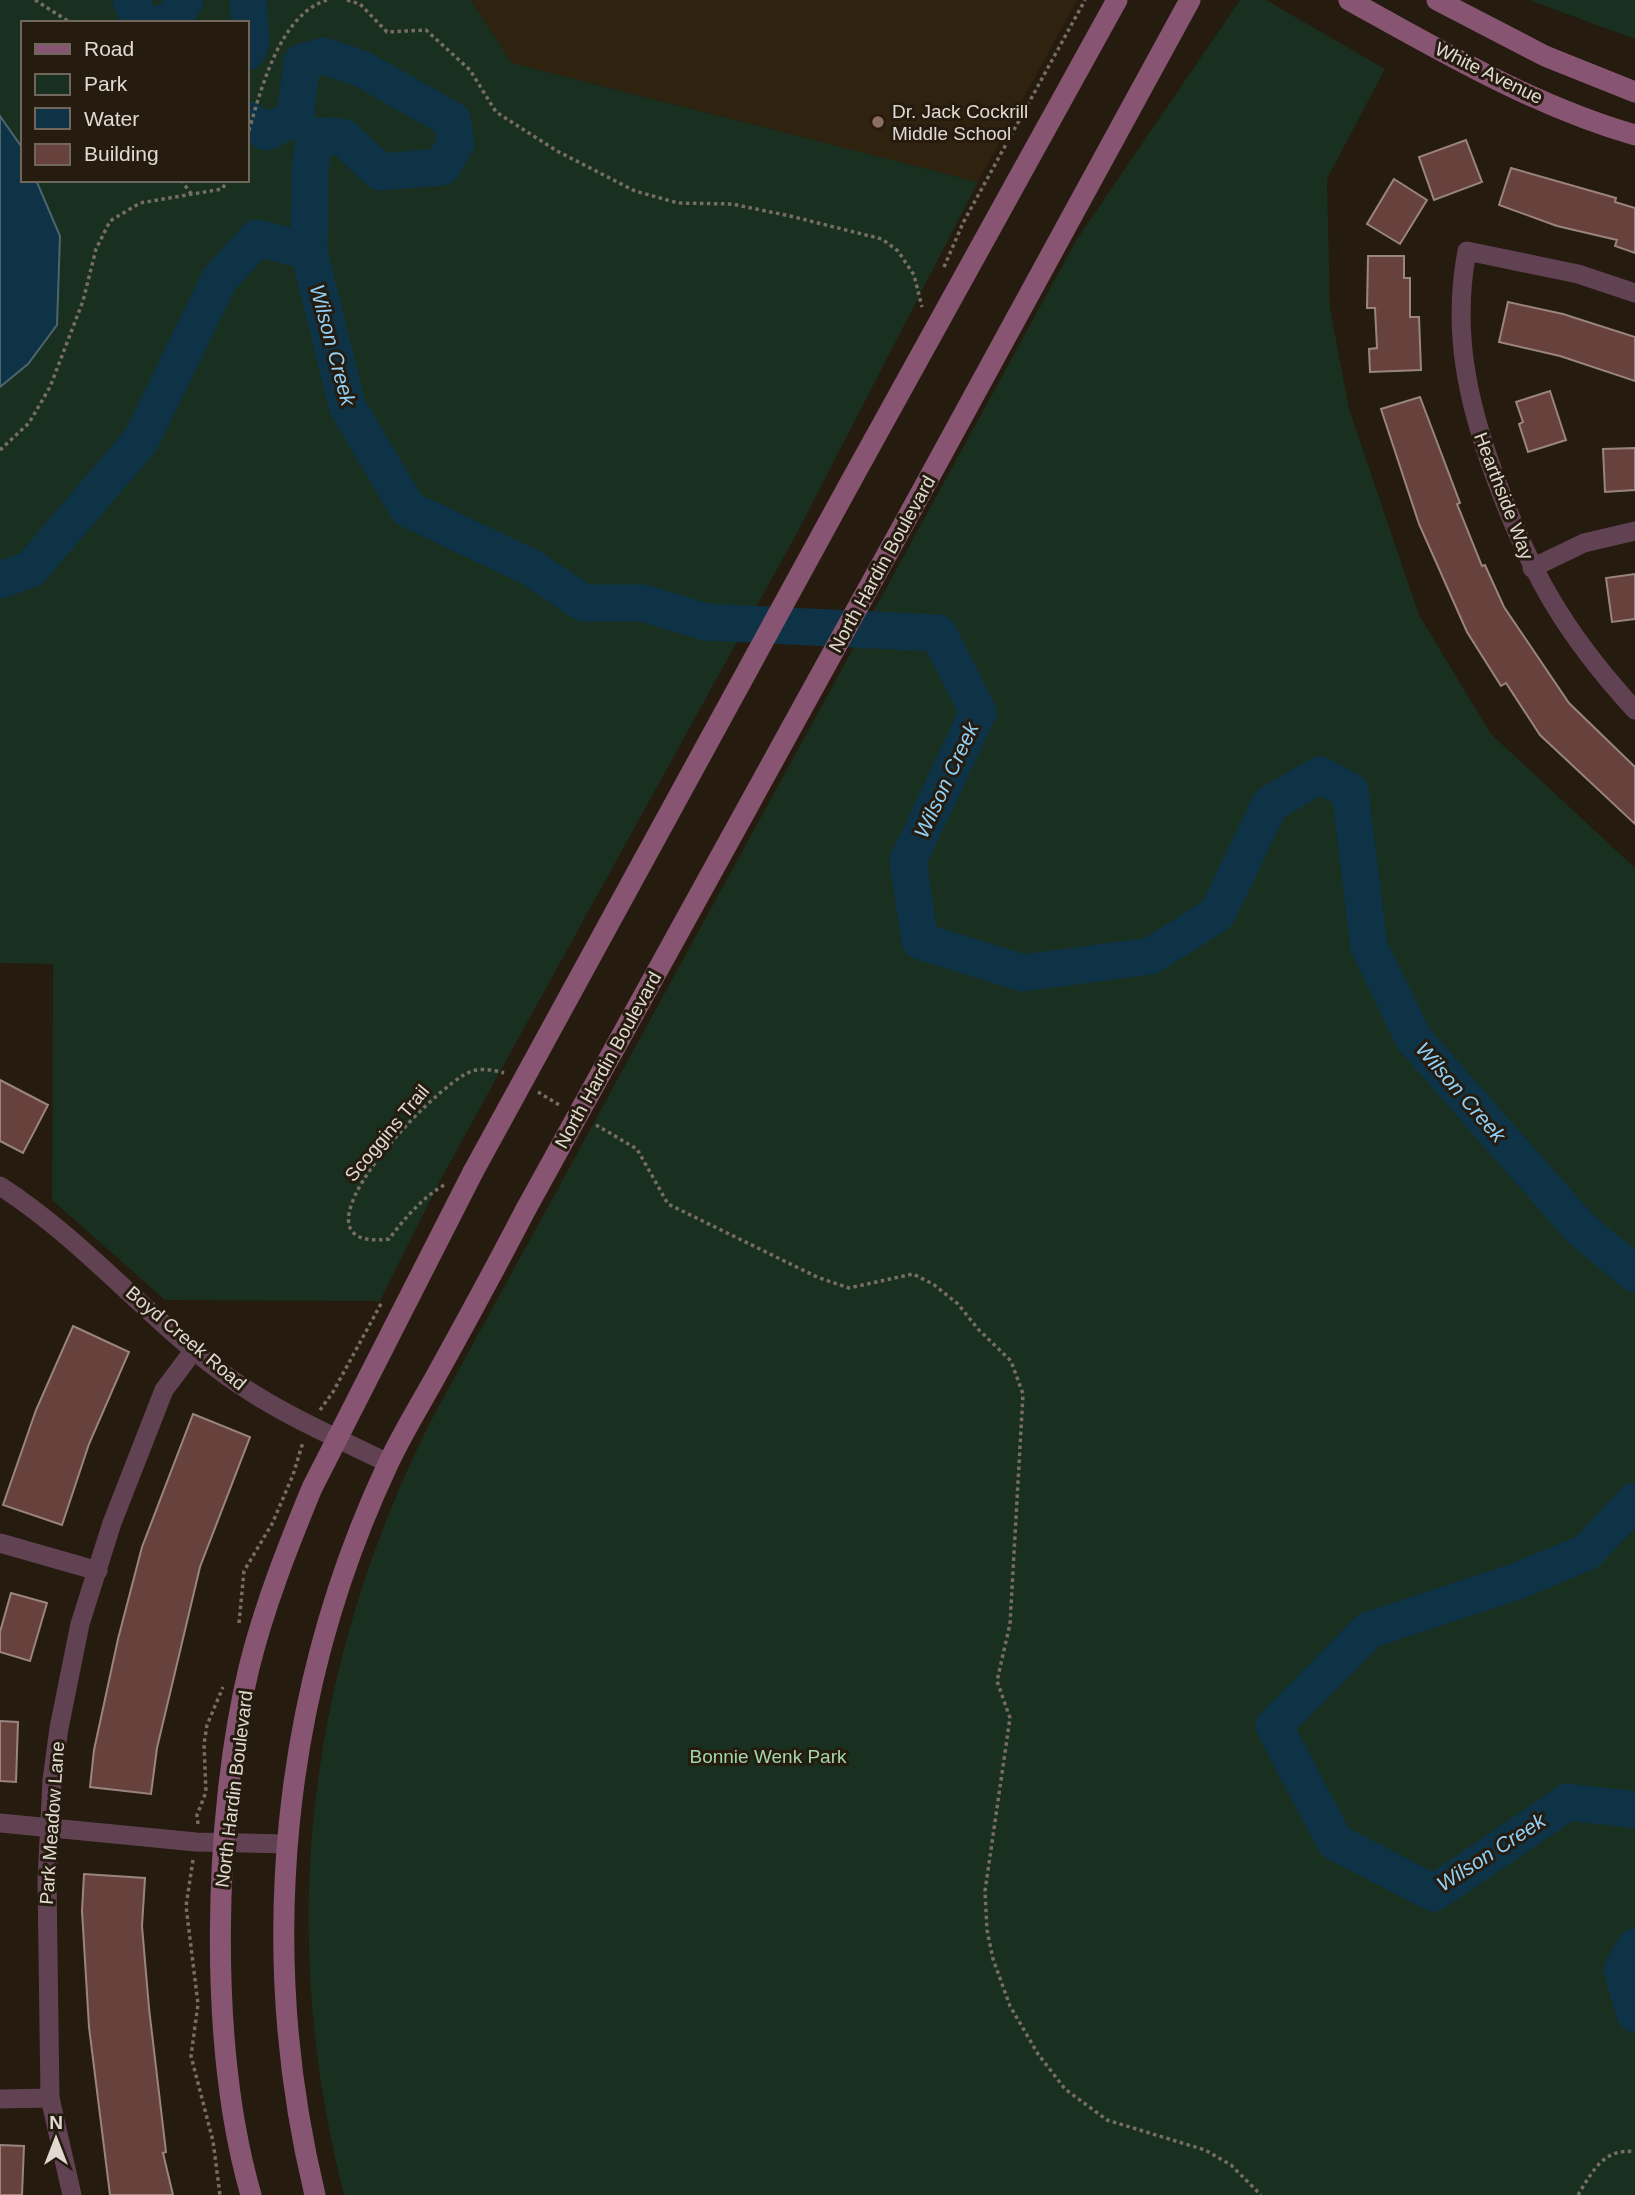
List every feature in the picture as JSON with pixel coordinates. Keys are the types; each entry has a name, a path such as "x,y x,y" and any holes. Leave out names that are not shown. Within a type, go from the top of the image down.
{"main road":[{"name":"North Hardin Boulevard","path":"251,2195 235,2115 225,2029 221,1957 225,1842 236,1735 249,1667 292,1536 337,1438 473,1172 1117,0"},
{"name":"North Hardin Boulevard","path":"315,2195 295,2093 284,2010 286,1844 290,1795 311,1688 347,1564 388,1463 1190,0"},
{"name":"White Avenue","path":"1349,0 1474,69 1597,124 1635,135"},
{"path":"1437,0 1545,56 1635,92"}],"street":[{"name":"Hearthside Way","path":"1635,293 1578,274 1467,251 1460,314 1466,382 1488,456 1532,568 1547,597 1579,645 1635,710"},
{"path":"1532,568 1584,543 1635,531"},
{"name":"Boyd Creek Road","path":"0,1186 60,1229 194,1350 274,1407 388,1463"},
{"name":"Park Meadow Lane","path":"72,2195 50,2098 46,1934 52,1780 80,1624 111,1523 164,1390 194,1350"},
{"path":"0,1542 98,1571"},
{"path":"0,1823 225,1842 286,1844"},
{"path":"0,2099 50,2098"}],"path":[{"path":"35,0 68,21"},
{"path":"248,134 269,65 293,26 313,4 327,0"},
{"path":"347,0 361,2 387,32 426,30 470,70 496,112 557,151 635,191 678,203 732,204 882,239 898,251 914,275 922,307"},
{"path":"963,223 1085,0"},
{"path":"182,182 192,195"},
{"path":"0,450 29,423 50,387 83,301 96,249 110,221 139,203 222,189 227,182"},
{"name":"Scoggins Trail","path":"449,1183 433,1191 389,1239 373,1241 356,1233 349,1221 348,1208 354,1193 417,1114 445,1086 473,1071 491,1070 507,1074"},
{"path":"530,1086 569,1110"},
{"path":"594,1123 637,1149 668,1203 817,1277 849,1288 913,1274 958,1304 978,1329 1011,1361 1023,1394 1010,1624 997,1681 1010,1718 985,1891 987,1930 993,1959 1010,2006 1038,2054 1065,2089 1107,2120 1168,2136 1205,2150 1231,2165 1261,2195"},
{"path":"326,1398 333,1392 381,1303"},
{"path":"190,1872 186,1906 198,2004 191,2056 207,2110 219,2170 220,2195"},
{"path":"1578,2195 1601,2160 1613,2153 1635,2152"}],"shaded area":[{"name":"Dr. Jack Cockrill Middle School","path":"471,0 1077,0 978,182 512,63"}],"green space":[{"path":"0,0 471,0 512,63 978,182 797,533 442,1177 380,1301 165,1300 52,1200 53,964 0,963"},
{"name":"Bonnie Wenk Park","path":"1240,0 1266,0 1385,69 1327,179 1330,308 1349,409 1419,615 1491,734 1635,868 1635,2195 344,2195 323,2096 311,1997 309,1900 315,1803 330,1707 354,1613 387,1519 428,1426 1077,239"},
{"path":"1531,0 1635,0 1635,39 1537,3"}],"water":[{"path":"0,116 21,146 21,182 37,182 60,236 57,325 28,364 0,387"}],"building":[{"path":"1466,140 1482,182 1434,200 1419,157"},
{"path":"1511,168 1616,198 1615,202 1635,208 1635,253 1615,246 1617,240 1557,226 1499,205"},
{"path":"1394,179 1427,200 1400,244 1367,224"},
{"path":"1368,256 1404,256 1404,278 1410,278 1410,317 1419,317 1421,370 1370,372 1369,349 1377,348 1375,308 1367,308"},
{"path":"1508,302 1563,314 1635,337 1635,381 1560,356 1499,342"},
{"path":"1550,391 1566,440 1528,452 1519,424 1523,422 1516,402"},
{"path":"1420,397 1460,503 1457,504 1482,566 1485,565 1504,607 1569,703 1635,767 1635,824 1540,735 1506,683 1501,686 1467,632 1419,524 1381,409"},
{"path":"1635,448 1635,490 1605,492 1603,449"},
{"path":"1635,574 1635,619 1612,622 1606,578"},
{"path":"0,1080 48,1105 23,1153 0,1141"},
{"path":"73,1326 129,1352 89,1444 62,1525 3,1505 36,1410"},
{"path":"193,1414 250,1437 200,1567 157,1748 151,1794 90,1787 94,1750 118,1639 142,1547"},
{"path":"11,1593 47,1603 30,1661 0,1652 0,1632"},
{"path":"0,1721 18,1722 16,1782 0,1781"},
{"path":"84,1874 145,1878 142,1926 149,2008 166,2152 163,2153 173,2195 110,2195 89,2027 82,1911"},
{"path":"0,2145 24,2146 22,2195 0,2195"}],"waterway":[{"path":"131,0 140,21"},
{"path":"169,21 173,20 185,0"},
{"path":"248,0 251,41 248,49"},
{"path":"248,120 266,132 295,118 302,62 324,56 362,69 452,120 456,143 442,167 380,172 343,137 315,136 310,167 309,251"},
{"name":"Wilson Creek","path":"0,580 31,569 141,440 219,280 257,238 309,251 347,406 408,509 530,567 584,603 643,603 706,622 938,633 978,712 908,861 920,941 1023,973 1151,956 1217,914 1270,804 1320,775 1350,791 1369,947 1414,1039 1580,1228 1635,1274"},
{"name":"Wilson Creek","path":"1635,1501 1587,1552 1515,1582 1369,1630 1274,1726 1335,1842 1434,1893 1568,1802 1635,1810"},
{"name":"Wilson Creek","path":"1635,1947 1622,1970 1635,2014"}],"place":[{"name":"Dr. Jack Cockrill Middle School","path":"878,122"}]}
